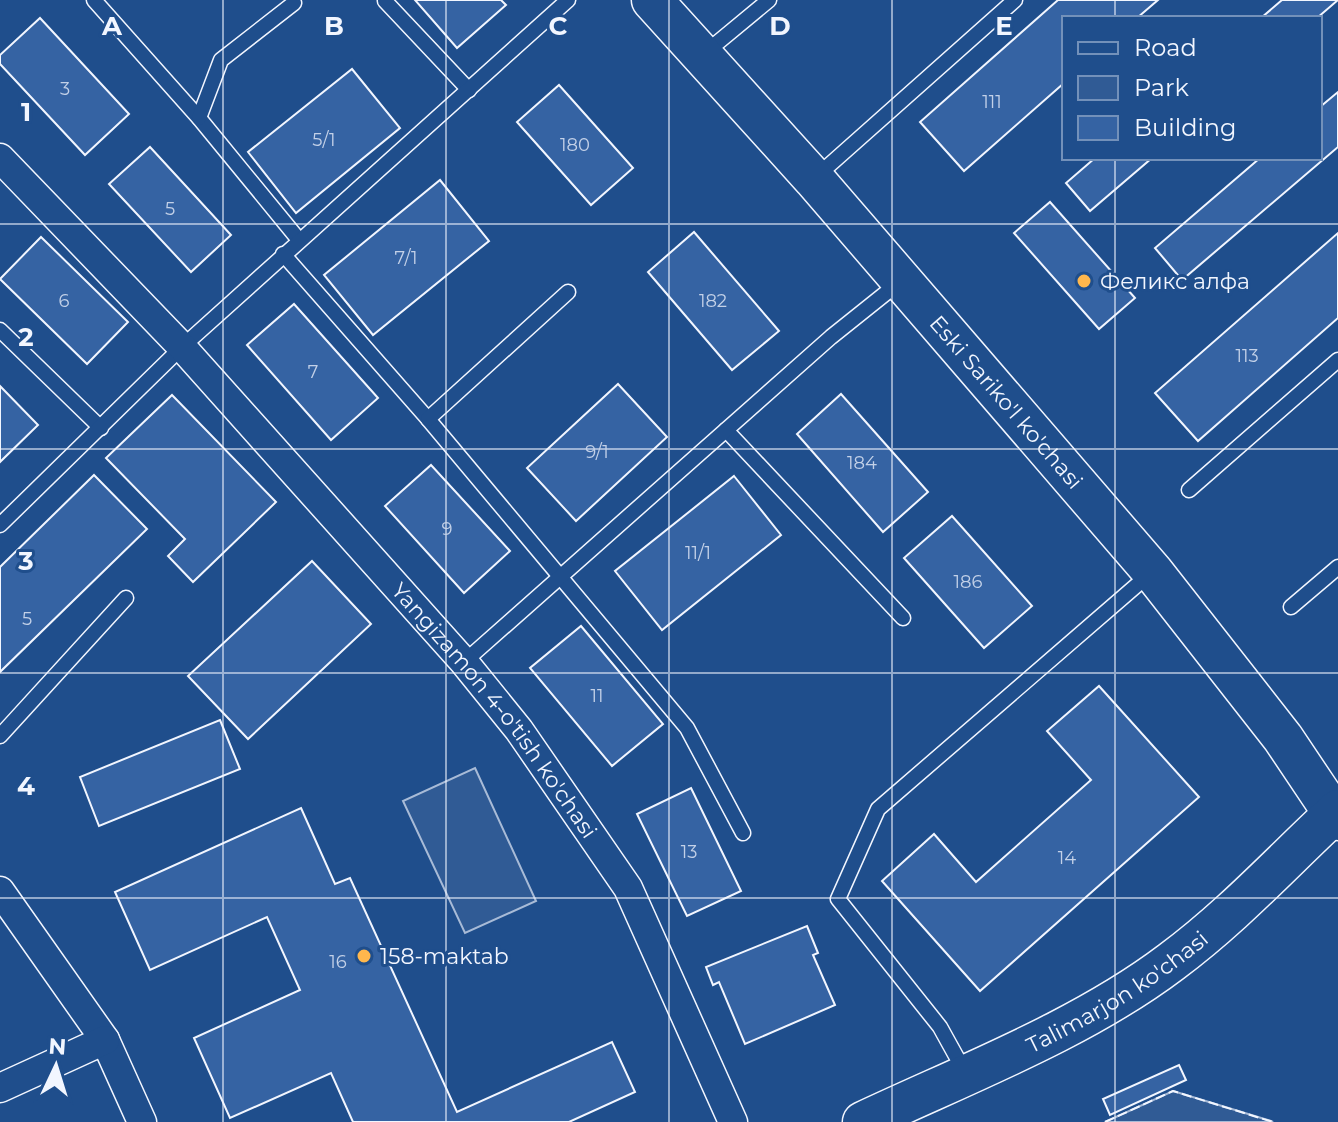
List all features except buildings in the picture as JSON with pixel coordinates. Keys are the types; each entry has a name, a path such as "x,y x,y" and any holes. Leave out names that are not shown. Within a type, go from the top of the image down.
{"street":[{"name":"Eski Sariko'l ko'chasi","path":"652,0 814,179 1153,572 1277,729 1337,814"},
{"name":"Yangizamon 4-o'tish ko'chasi","path":"0,158 182,347 464,662 519,730 628,888 733,1122"},
{"name":"Talimarjon ko'chasi","path":"863,1122 1084,1018 1172,961 1267,880 1337,814"},
{"path":"0,891 105,1040 142,1122"},
{"path":"0,1088 105,1040"}],"lane":[{"path":"94,0 199,118 299,240"},
{"path":"0,525 182,347 568,0"},
{"path":"702,55 769,0"},
{"path":"814,179 1015,0"},
{"path":"385,1 469,90"},
{"path":"199,118 221,60 294,3"},
{"path":"283,254 428,419 687,728 743,833"},
{"path":"464,662 831,337 902,280"},
{"path":"428,419 568,292"},
{"path":"0,330 101,428"},
{"path":"1189,490 1338,360"},
{"path":"726,430 903,618"},
{"path":"1291,607 1338,567"},
{"path":"966,1074 940,1027 838,899 878,809 1153,572"},
{"path":"0,736 126,598"}],"green space":[{"path":"475,768 536,901 465,933 403,801"},
{"path":"1173,1091 1271,1121 1273,1122 1105,1122"}],"fence":[{"path":"1105,1122 1173,1091 1273,1122"}],"place":[{"name":"Феликс алфа","path":"1084,281"},
{"name":"158-maktab","path":"364,956"}]}
